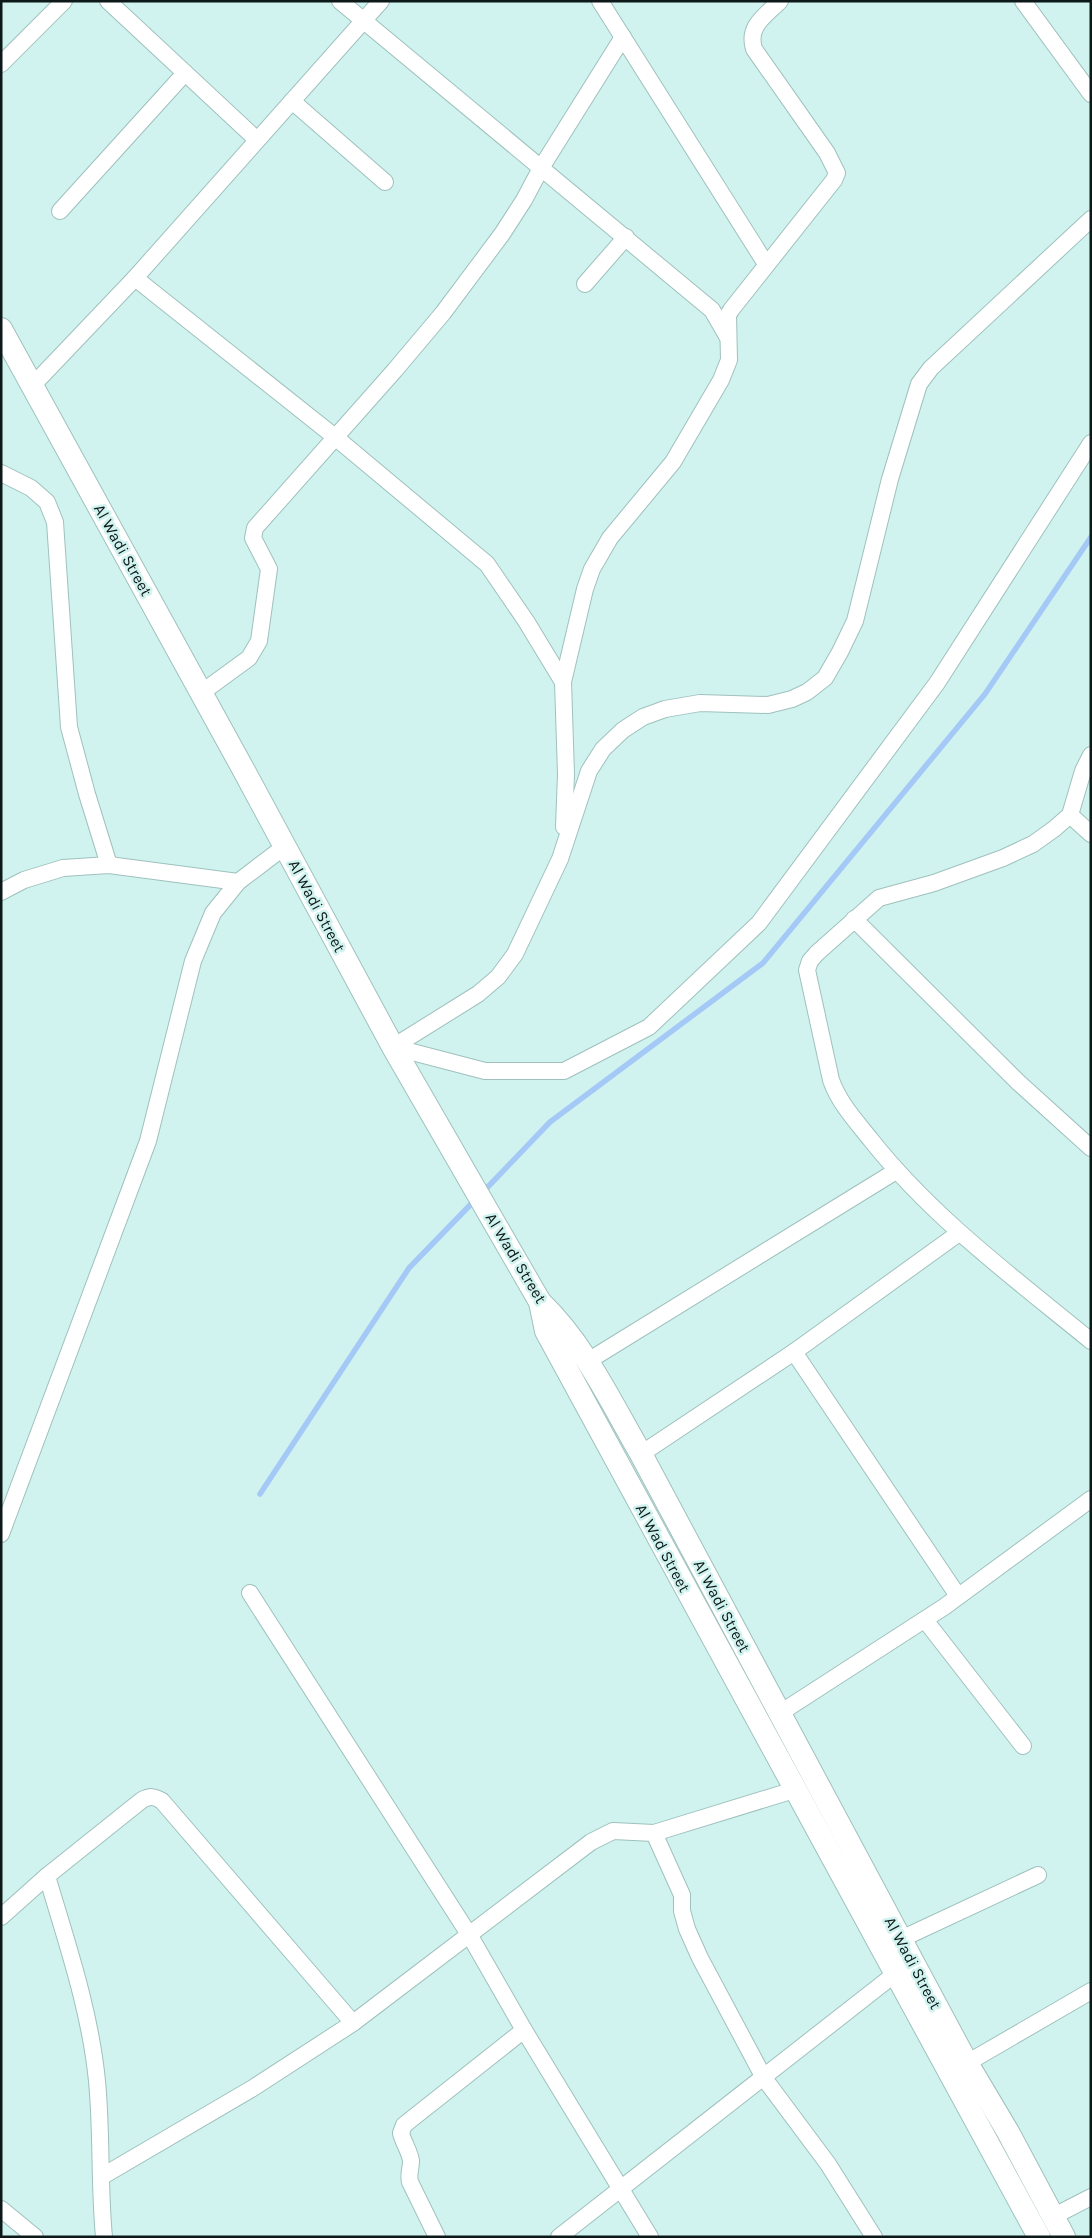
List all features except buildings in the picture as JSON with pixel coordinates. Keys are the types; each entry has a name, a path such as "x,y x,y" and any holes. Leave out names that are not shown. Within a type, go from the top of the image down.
{"main road":[{"name":"Al Wadi Street","path":"1,329 201,693 392,1047 540,1302 561,1322 588,1361 641,1454 966,2063 1008,2132 1064,2237"},
{"name":"Al Wad Street","path":"540,1302 546,1331 794,1790"},
{"name":"Al Wadi Street","path":"794,1790 1039,2237"}],"street":[{"path":"1,64 64,1"},
{"path":"108,1 256,139"},
{"path":"340,1 712,310 730,343"},
{"path":"33,385 134,278 381,1"},
{"path":"600,1 766,264"},
{"path":"560,859 565,820 563,682 592,569 610,538 673,462 721,380 729,360 728,315 731,310 834,180 837,173 827,153 754,49 751,38 753,29 780,1"},
{"path":"1022,1 1091,94"},
{"path":"201,693 249,658 259,641 269,569 253,538 255,528 443,313 502,234 623,37"},
{"path":"60,212 185,73"},
{"path":"292,101 385,182"},
{"path":"392,1047 478,994 498,977 515,954 560,859 588,771 604,749 630,726 643,717 665,709 700,703 768,705 792,699 807,692 825,678 855,621 890,479 919,384 931,368 1091,219"},
{"path":"584,284 626,237"},
{"path":"134,278 335,437 465,544 486,564 526,621 563,682"},
{"path":"392,1047 485,1071 564,1071 649,1027 759,923 937,683 1091,443"},
{"path":"1,473 31,488 47,502 55,522 69,727 109,865"},
{"path":"1091,755 1083,771 1070,815 1033,844 1003,858 934,883 879,898 817,953 810,961 807,970 830,1080 836,1095 896,1171 959,1233 1091,1341"},
{"path":"1070,815 1091,834"},
{"path":"1,1534 148,1141 193,961 213,913 238,882 284,847"},
{"path":"1,892 24,880 64,868 109,865 238,882"},
{"path":"854,919 1019,1083 1091,1148"},
{"path":"588,1361 896,1171"},
{"path":"641,1454 794,1352 959,1233"},
{"path":"794,1352 958,1596"},
{"path":"780,1713 925,1620 1091,1499"},
{"path":"250,1593 470,1936 524,2030 650,2237"},
{"path":"925,1620 1023,1746"},
{"path":"101,2177 253,2088 353,2024 591,1842 613,1831 654,1833 794,1790"},
{"path":"1,1917 47,1876 142,1800 155,1796 162,1801 353,2024"},
{"path":"654,1833 682,1895 682,1911 687,1929 764,2078 828,2164 874,2237"},
{"path":"901,1939 1038,1875"},
{"path":"47,1876 74,1960 88,2019 97,2081 104,2237"},
{"path":"559,2237 895,1974"},
{"path":"966,2063 1091,1991"},
{"path":"437,2237 410,2182 408,2173 411,2158 401,2132 404,2125 524,2030"},
{"path":"1054,2216 1091,2197"},
{"path":"1,2209 35,2237"}],"waterway":[{"path":"483,1192 550,1122 763,963 985,694 1091,537"},
{"path":"260,1494 409,1268 475,1200"}]}
